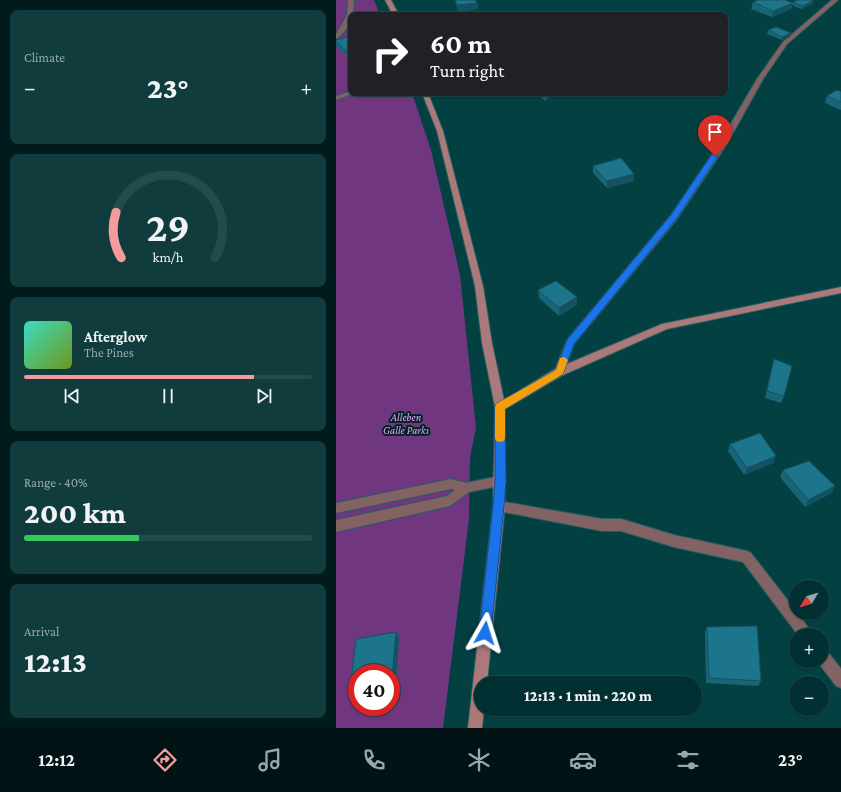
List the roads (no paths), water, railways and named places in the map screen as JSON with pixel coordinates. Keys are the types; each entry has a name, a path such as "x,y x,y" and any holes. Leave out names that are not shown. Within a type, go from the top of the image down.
{"street":[{"path":"351,0 351,12"},
{"path":"388,0 394,12"},
{"path":"559,372 570,343 674,217 723,144 760,79 785,44 835,0"},
{"path":"336,36 348,20"},
{"path":"336,98 348,94"},
{"path":"426,96 440,131 470,247 479,286 487,343 500,407 499,506 475,728"},
{"path":"500,407 559,372 665,326 841,290"},
{"path":"336,508 451,484 466,488 500,481"},
{"path":"336,526 450,501 466,488"},
{"path":"499,506 602,525 621,525 674,541 747,557 801,628"},
{"path":"829,665 841,681"}],"park label":[{"name":"Alleben Galle Parkı","path":"406,423"}]}
